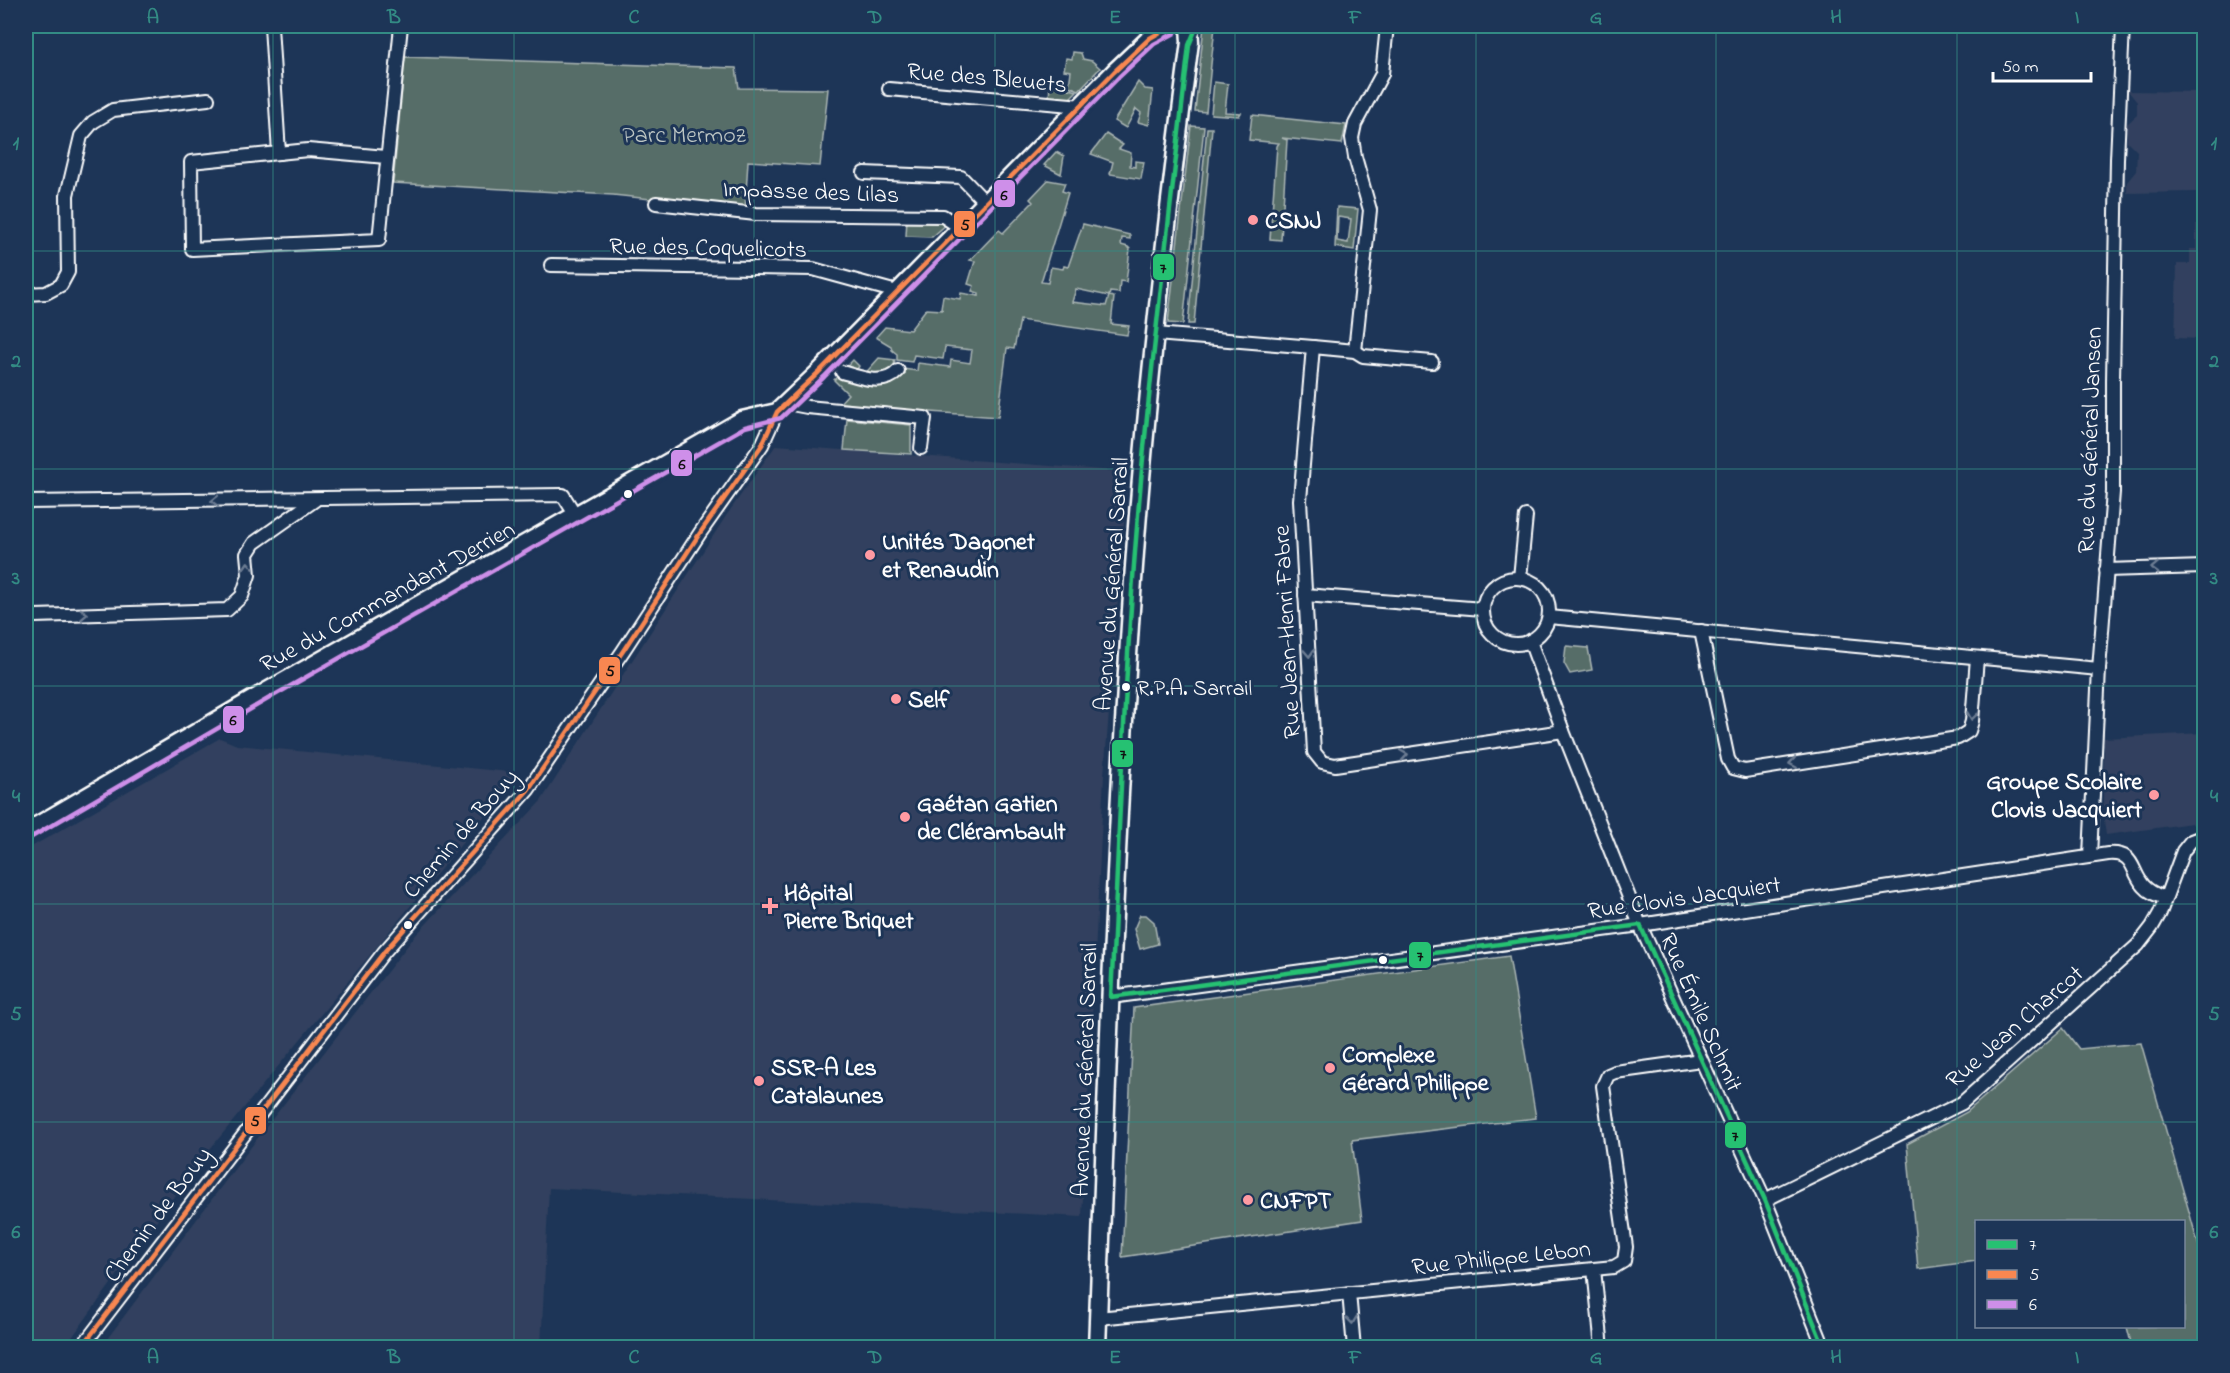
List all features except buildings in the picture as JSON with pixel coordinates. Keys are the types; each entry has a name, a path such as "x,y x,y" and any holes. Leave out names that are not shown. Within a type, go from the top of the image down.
{"main road":[{"path":"781,407 1154,32 1171,26"},
{"name":"Avenue du Général Sarrail","path":"1096,1347 1124,727 1136,550 1156,334 1189,34 1197,26"},
{"name":"Rue du Commandant Derrien","path":"26,832 269,690 742,420 781,407"}],"street":[{"path":"271,26 279,153"},
{"path":"386,157 308,150 191,162 192,249 379,240 401,26"},
{"path":"1355,351 1370,210 1352,138 1355,124 1382,74 1387,26"},
{"name":"Rue du Général Jansen","path":"2090,856 2099,669 2113,492 2117,170 2123,26"},
{"name":"Rue des Bleuets","path":"889,89 1082,106"},
{"path":"26,294 46,293 61,285 68,272 66,195 81,136 93,122 113,110 208,99"},
{"path":"864,173 961,177 986,203"},
{"name":"Impasse des Lilas","path":"656,203 756,214 943,216 961,228"},
{"name":"Rue des Coquelicots","path":"551,265 813,269 897,292"},
{"path":"1156,334 1313,346 1355,351 1364,356 1432,362"},
{"name":"Rue Jean-Henri Fabre","path":"1313,346 1300,501 1314,752 1322,762 1335,765 1563,731"},
{"path":"842,372 877,380 898,372"},
{"path":"781,407 807,407 925,418 921,448"},
{"name":"Chemin de Bouy","path":"81,1347 384,952 528,790 700,533 762,445 781,407"},
{"path":"26,502 563,495 576,516"},
{"path":"26,613 35,616 226,610 243,596 249,575 248,554 254,543 315,500"},
{"path":"1520,578 1526,516"},
{"path":"2106,570 2205,567"},
{"path":"1511,578 1520,578 1531,581 1546,596 1549,617 1539,635 1530,641 1519,644 1508,643 1497,638 1490,630 1483,609 1489,592 1495,585 1511,578"},
{"path":"1305,595 1483,609"},
{"path":"1549,617 2099,669"},
{"path":"1701,631 1728,759 1733,768 1745,771 1958,738 1969,730 1972,721 1977,658"},
{"path":"1530,641 1640,925"},
{"path":"2165,898 2183,851 2192,841 2205,836"},
{"name":"Rue Clovis Jacquiert","path":"1111,997 1640,925 2119,853 2129,858 2143,885 2151,893 2165,898"},
{"name":"Rue Jean Charcot","path":"1765,1200 1962,1103 2138,945 2152,927 2165,898"},
{"name":"Rue Émile Schmit","path":"1640,925 1765,1200 1824,1347"},
{"name":"Rue Philippe Lebon","path":"1098,1318 1594,1269 1620,1264 1624,1261 1626,1248 1603,1086 1604,1079 1615,1072 1701,1060"},
{"path":"1594,1269 1602,1347"},
{"path":"1349,1293 1354,1347"}],"shaded area":[{"path":"2128,91 2204,92 2204,339 2175,338 2177,264 2190,264 2190,249 2196,249 2196,192 2127,193 2127,182 2136,171 2137,151 2127,141 2127,124 2137,115 2137,102"},
{"name":"Hôpital Pierre Briquet","path":"776,445 1128,472 1104,775 1082,1217 549,1188 541,1347 101,1347 266,1127 415,936 541,801 726,516"},
{"name":"Groupe Scolaire Clovis Jacquiert","path":"2204,733 2204,823 2106,835 2103,814 2104,738"},
{"path":"220,738 237,745 520,773 205,1155 65,1347 26,1347 26,850"}],"green space":[{"path":"1204,26 1215,26 1206,112 1195,111"},
{"path":"1073,52 1081,53 1083,59 1092,61 1100,68 1079,90 1069,86 1071,71 1064,70 1066,58 1072,59"},
{"name":"Parc Mermoz","path":"405,57 736,68 739,88 828,89 820,166 748,161 745,209 613,195 393,183"},
{"path":"1138,82 1145,89 1153,90 1149,125 1138,122 1141,113 1136,109 1126,128 1114,121"},
{"path":"1214,82 1228,84 1225,112 1241,113 1239,116 1211,114"},
{"path":"1050,84 1077,91 1067,101 1049,99"},
{"path":"1252,115 1346,125 1342,144 1282,138 1287,140 1281,240 1270,239 1279,143 1249,140"},
{"path":"1191,126 1204,127 1183,324 1168,323"},
{"path":"1207,128 1212,128 1194,324 1188,324"},
{"path":"1106,134 1123,145 1119,149 1131,153 1130,166 1135,167 1135,161 1144,162 1141,179 1110,174 1113,162 1091,154"},
{"path":"1056,152 1064,156 1061,174 1044,165"},
{"path":"1048,180 1065,183 1062,191 1068,193 1041,282 1048,283 1051,267 1063,269 1064,266 1068,267 1083,224 1130,235 1130,239 1122,238 1121,245 1130,249 1126,282 1120,281 1119,293 1110,292 1109,296 1114,297 1111,324 1129,326 1127,335 1020,320 1014,349 1007,348 998,417 838,405 848,394 834,380 853,360 859,366 856,371 862,377 879,358 895,360 893,371 903,369 917,371 918,363 950,367 951,360 970,363 972,350 945,347 943,359 914,355 912,362 897,360 897,354 891,346 876,337 885,327 910,330 926,309 943,310 941,309 943,296 960,299 961,293 979,296 979,293 972,291 974,286 968,284 975,261 970,260 999,230 1003,233 1033,202 1030,199","holes":["1076,289 1109,296 1106,306 1072,302"]},
{"path":"1337,207 1358,209 1354,250 1335,247","holes":["1338,217 1351,219 1348,243 1337,241"]},
{"path":"907,219 938,219 948,223 932,237 906,236"},
{"path":"847,419 911,425 911,454 844,450"},
{"path":"1566,646 1588,648 1592,670 1570,674 1564,663"},
{"path":"1140,915 1146,915 1154,922 1158,944 1140,949 1134,929"},
{"name":"Complexe Gérard Philippe","path":"1509,956 1536,1118 1352,1140 1362,1220 1122,1257 1134,1008"},
{"path":"2063,1028 2079,1049 2141,1043 2204,1264 2204,1347 2132,1347 2127,1328 2185,1328 2185,1220 1975,1220 1975,1261 1918,1269 1907,1144 1967,1112"}],"transit line":[{"name":"5","path":"81,1348 384,952 528,790 700,533 762,445 777,412 1114,72 1150,38 1171,26"},
{"name":"7","path":"1111,997 1132,586 1142,467 1189,45 1197,26"},
{"name":"6","path":"30,838 273,696 745,427 781,418 1119,77 1154,44 1175,33"},
{"name":"7","path":"1640,925 1765,1200 1824,1348"},
{"name":"7","path":"1111,997 1640,925"}],"place":[{"name":"CSNJ","path":"1253,220"},
{"name":"Unités Dagonet et Renaudin","path":"870,555"},
{"name":"R.P.A. Sarrail","path":"1126,687"},
{"name":"Self","path":"896,699"},
{"name":"Groupe Scolaire Clovis Jacquiert","path":"2154,795"},
{"name":"Gaétan Gatien de Clérambault","path":"905,817"},
{"name":"Hôpital Pierre Briquet","path":"770,906"},
{"name":"Complexe Gérard Philippe","path":"1330,1068"},
{"name":"SSR-A Les Catalaunes","path":"759,1081"},
{"name":"CNFPT","path":"1248,1200"}]}
